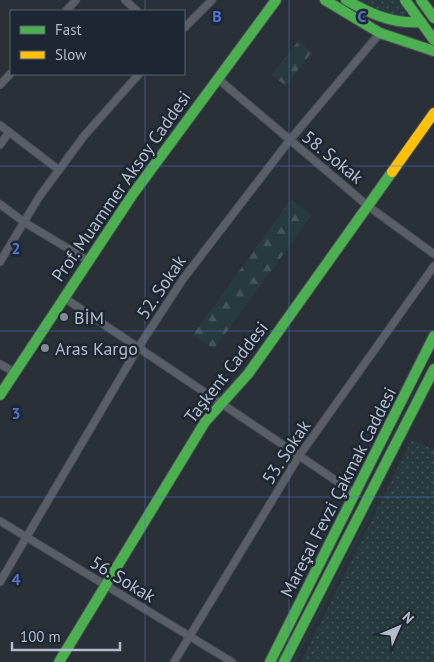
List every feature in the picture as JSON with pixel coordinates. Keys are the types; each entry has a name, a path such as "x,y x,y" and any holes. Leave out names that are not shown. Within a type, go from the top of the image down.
{"street":[{"path":"67,10 76,0"},
{"path":"125,0 136,10"},
{"path":"185,27 212,0"},
{"name":"Prof. Muammer Aksoy Caddesi","path":"0,395 86,260 217,78 276,0"},
{"path":"325,0 380,33 434,51"},
{"path":"346,0 388,22 405,24 421,22 433,16 421,0"},
{"path":"405,0 434,40"},
{"name":"52. Sokak","path":"0,582 138,348 183,279 289,141 380,33"},
{"path":"0,85 10,74"},
{"path":"0,262 24,222 84,136 138,75"},
{"name":"58. Sokak","path":"217,78 289,141 368,206 434,254"},
{"name":"Taşkent Caddesi","path":"59,662 205,422 220,402 248,374 434,113"},
{"path":"0,125 59,170"},
{"path":"0,145 9,132"},
{"path":"0,204 24,222 86,260"},
{"name":"53. Sokak","path":"174,662 191,637 299,456 434,266"},
{"path":"63,297 356,494"},
{"name":"Mareşal Fevzi Çakmak Caddesi","path":"270,662 434,336"},
{"path":"0,364 14,372"},
{"name":"Mareşal Fevzi Çakmak Caddesi","path":"284,662 434,369"},
{"name":"56. Sokak","path":"0,521 232,662"}],"green space":[{"path":"356,0 402,0 406,6 406,14 401,19 381,15"},
{"path":"298,41 312,52 286,86 272,75"},
{"path":"291,199 312,215 214,349 193,335"},
{"path":"412,439 434,450 434,662 301,662"},
{"path":"374,503 376,504 295,662 292,662"}],"traffic: fast":[{"path":"0,395 133,194 276,0"},
{"path":"325,0 380,33 434,51"},
{"path":"346,0 364,10 391,20 421,22"},
{"path":"405,0 434,40"},
{"path":"421,0 434,18"},
{"path":"59,662 205,422 248,374 392,172"},
{"path":"270,662 434,336"},
{"path":"284,662 434,369"}],"traffic: slow":[{"path":"392,172 434,113"}],"place":[{"name":"BİM","path":"64,317"},
{"name":"Aras Kargo","path":"45,348"}]}
